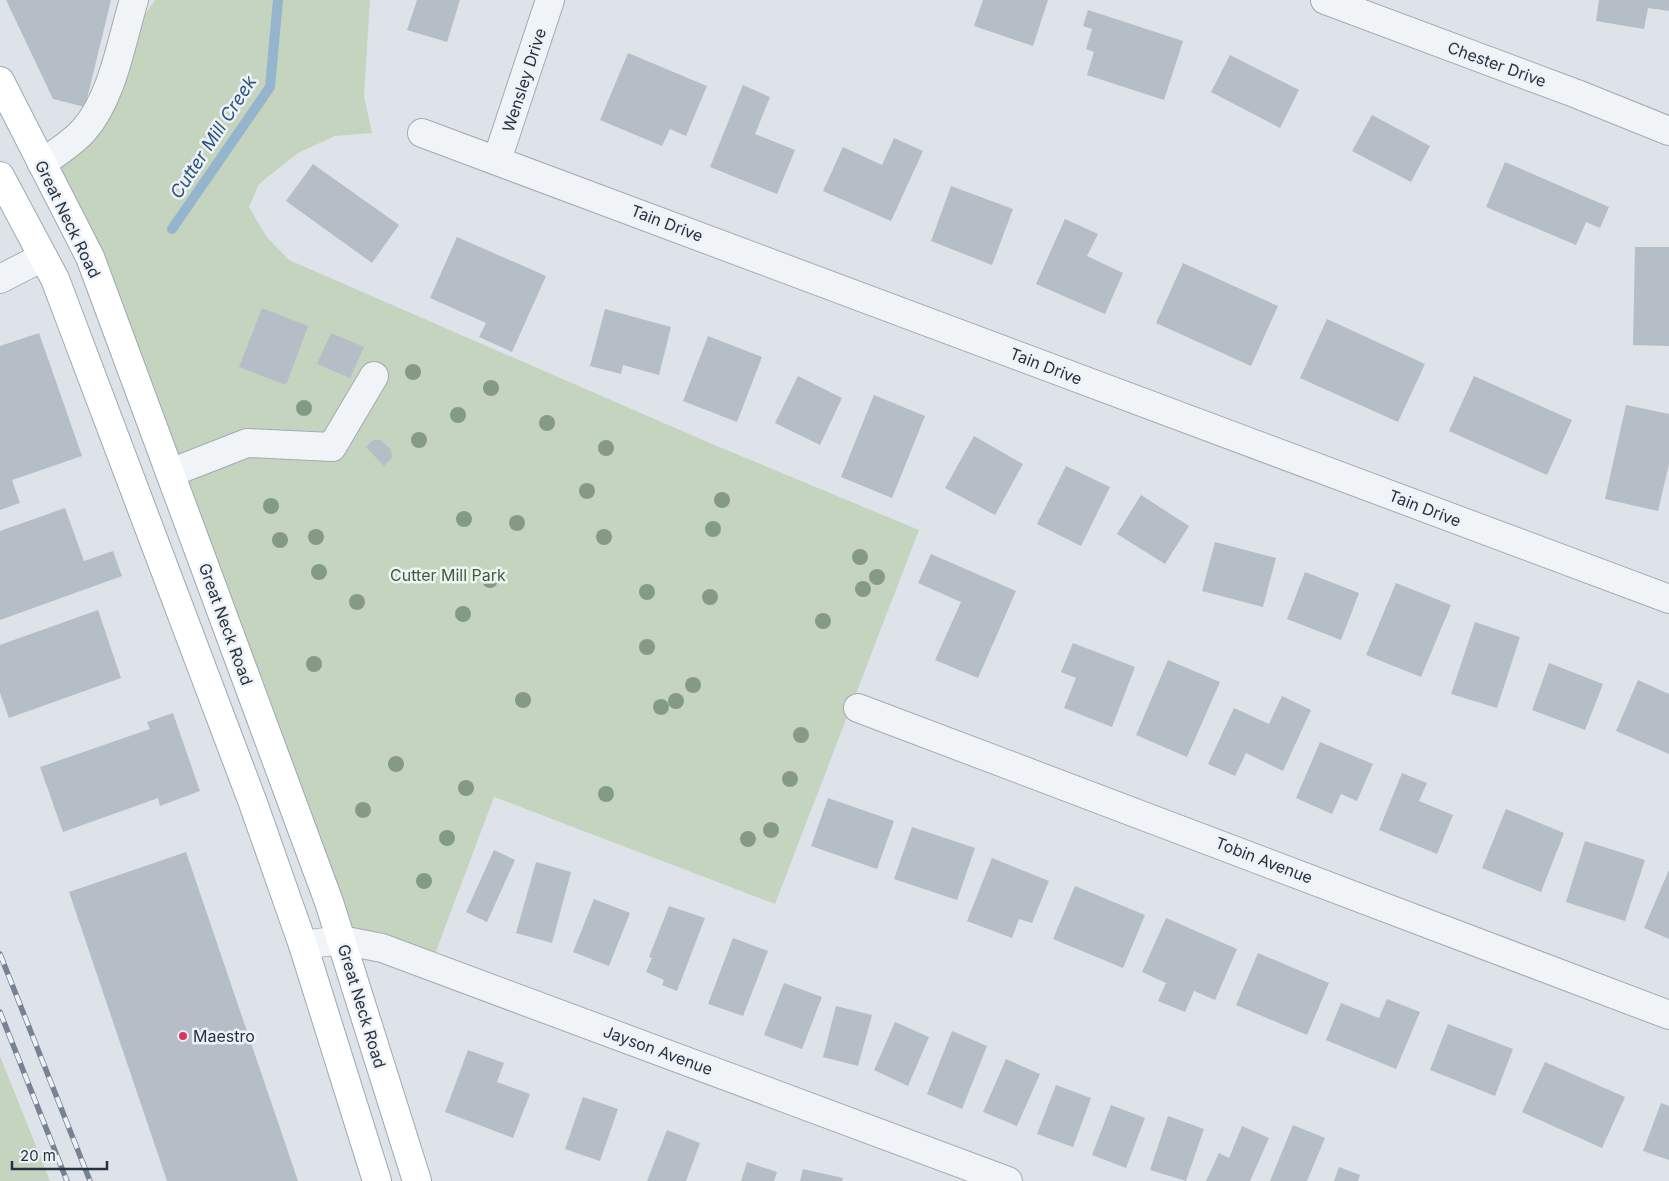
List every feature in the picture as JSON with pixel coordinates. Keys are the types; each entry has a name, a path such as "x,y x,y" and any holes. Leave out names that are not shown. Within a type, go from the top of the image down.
{"main road":[{"name":"Great Neck Road","path":"0,81 90,257 329,902 417,1181"},
{"path":"0,176 49,268 253,803 303,945 377,1181"},
{"path":"49,268 90,257"}],"street":[{"path":"42,164 82,132 94,118 107,92 134,0"},
{"name":"Wensley Drive","path":"497,160 550,0"},
{"name":"Chester Drive","path":"1325,0 1577,94 1669,131"},
{"name":"Tain Drive","path":"422,132 1669,599"},
{"path":"0,279 49,268"},
{"path":"170,473 247,443 332,447 374,376"},
{"name":"Tobin Avenue","path":"858,708 1669,1015"},
{"name":"Jayson Avenue","path":"303,945 341,940 382,948 1008,1181"}],"green space":[{"name":"Cutter Mill Park","path":"155,0 370,0 364,96 372,133 335,136 298,153 259,184 249,207 266,236 289,260 712,444 919,530 775,904 494,797 432,962 338,929 42,164 82,132 130,37"},
{"path":"0,1056 50,1181 0,1181"}],"building":[{"path":"6,0 111,0 85,107 53,99"},
{"path":"417,0 460,0 447,42 407,30"},
{"path":"983,0 1048,0 1033,46 974,26"},
{"path":"1599,0 1669,0 1669,11 1648,8 1644,29 1596,21"},
{"path":"1088,10 1183,41 1164,100 1087,75 1094,52 1086,49 1092,29 1083,26"},
{"path":"628,53 707,86 686,136 670,129 662,146 600,120"},
{"path":"1230,55 1299,90 1280,128 1211,92"},
{"path":"743,85 770,97 755,134 795,150 777,194 710,167"},
{"path":"1372,115 1430,146 1411,182 1352,151"},
{"path":"894,138 923,151 891,221 823,191 843,147 882,165"},
{"path":"1505,162 1609,207 1600,228 1586,222 1576,245 1486,207"},
{"path":"313,164 399,225 372,263 286,201"},
{"path":"951,186 1013,209 992,265 931,241"},
{"path":"1065,219 1098,234 1087,256 1123,273 1105,314 1036,284"},
{"path":"457,237 546,276 512,352 479,337 486,323 430,298"},
{"path":"1635,247 1669,247 1669,346 1633,345"},
{"path":"1183,263 1278,306 1251,366 1156,323"},
{"path":"262,308 308,326 286,385 239,367"},
{"path":"605,309 671,327 659,375 623,365 621,374 590,366"},
{"path":"1327,319 1425,364 1398,422 1300,378"},
{"path":"39,333 82,456 12,480 20,503 0,510 0,346"},
{"path":"331,333 364,347 350,378 317,364"},
{"path":"708,336 762,357 737,422 683,401"},
{"path":"798,376 842,398 820,445 775,423"},
{"path":"1474,376 1572,420 1547,475 1449,431"},
{"path":"874,395 925,416 892,498 841,477"},
{"path":"1626,405 1669,414 1669,464 1658,511 1605,499"},
{"path":"974,436 1023,464 995,515 945,488"},
{"path":"373,440 381,440 391,450 392,458 384,466 366,447"},
{"path":"1066,466 1110,487 1081,546 1037,524"},
{"path":"1141,495 1189,526 1165,564 1117,534"},
{"path":"65,508 84,561 113,551 122,576 0,620 0,531"},
{"path":"1215,542 1276,558 1263,607 1202,591"},
{"path":"931,554 1016,591 978,678 935,660 961,602 918,583"},
{"path":"1305,572 1359,593 1341,640 1287,619"},
{"path":"1396,583 1451,605 1421,677 1366,655"},
{"path":"98,610 121,678 9,718 0,693 0,645"},
{"path":"1475,622 1520,637 1497,708 1451,694"},
{"path":"1073,643 1135,667 1112,727 1064,708 1076,678 1061,672"},
{"path":"1168,660 1220,682 1187,757 1136,735"},
{"path":"1549,663 1603,684 1585,730 1532,710"},
{"path":"1638,680 1669,694 1669,754 1616,731"},
{"path":"1282,696 1311,710 1283,771 1246,753 1235,776 1208,764 1234,708 1269,724"},
{"path":"173,713 200,791 160,806 158,798 63,832 40,767 150,729 147,722"},
{"path":"1320,742 1373,764 1357,801 1341,794 1332,814 1296,798"},
{"path":"1402,773 1427,783 1419,801 1453,815 1437,854 1379,830"},
{"path":"828,798 894,821 877,869 811,846"},
{"path":"1506,809 1564,833 1541,892 1482,868"},
{"path":"912,827 975,848 957,900 894,879"},
{"path":"1585,841 1645,860 1625,921 1566,902"},
{"path":"494,850 515,860 487,922 466,912"},
{"name":"Maestro","path":"186,852 298,1181 167,1181 69,892"},
{"path":"992,858 1049,881 1032,923 1019,919 1012,938 967,921"},
{"path":"536,862 571,872 552,943 516,933"},
{"path":"1669,870 1669,939 1644,928"},
{"path":"1075,886 1145,915 1123,968 1053,939"},
{"path":"594,899 630,913 609,966 573,952"},
{"path":"669,906 705,918 677,991 662,985 664,980 646,972 652,958 649,957"},
{"path":"1166,918 1237,949 1215,1000 1194,991 1185,1012 1158,1001 1166,983 1142,972"},
{"path":"733,938 768,951 743,1016 708,1004"},
{"path":"1258,953 1329,983 1307,1035 1236,1005"},
{"path":"784,983 822,997 802,1049 764,1035"},
{"path":"1387,999 1420,1012 1396,1069 1326,1040 1341,1003 1379,1018"},
{"path":"836,1006 872,1015 858,1066 823,1057"},
{"path":"895,1022 929,1037 908,1086 874,1070"},
{"path":"1448,1024 1513,1049 1495,1096 1430,1070"},
{"path":"952,1031 987,1046 962,1109 927,1094"},
{"path":"468,1050 504,1063 497,1082 530,1094 513,1138 445,1112"},
{"path":"1006,1059 1040,1074 1017,1126 983,1112"},
{"path":"1545,1062 1625,1097 1602,1148 1522,1112"},
{"path":"1056,1085 1091,1098 1073,1147 1037,1134"},
{"path":"583,1097 618,1109 600,1161 565,1149"},
{"path":"1661,1103 1669,1106 1669,1160 1643,1151"},
{"path":"1111,1105 1145,1118 1126,1168 1092,1155"},
{"path":"1168,1116 1204,1129 1186,1181 1150,1170"},
{"path":"1293,1125 1325,1138 1307,1181 1270,1181"},
{"path":"1242,1126 1269,1138 1250,1181 1206,1181 1219,1153 1229,1158"},
{"path":"667,1130 700,1143 686,1181 647,1181"},
{"path":"747,1162 777,1172 774,1181 741,1181"},
{"path":"1339,1167 1360,1175 1358,1181 1334,1181"},
{"path":"803,1169 843,1178 842,1181 800,1181"}],"waterway":[{"name":"Cutter Mill Creek","path":"172,229 270,87 278,0"}],"railway":[{"path":"0,954 90,1181"},
{"path":"0,1012 67,1181"}],"place":[{"name":"Maestro","path":"183,1036"}]}
